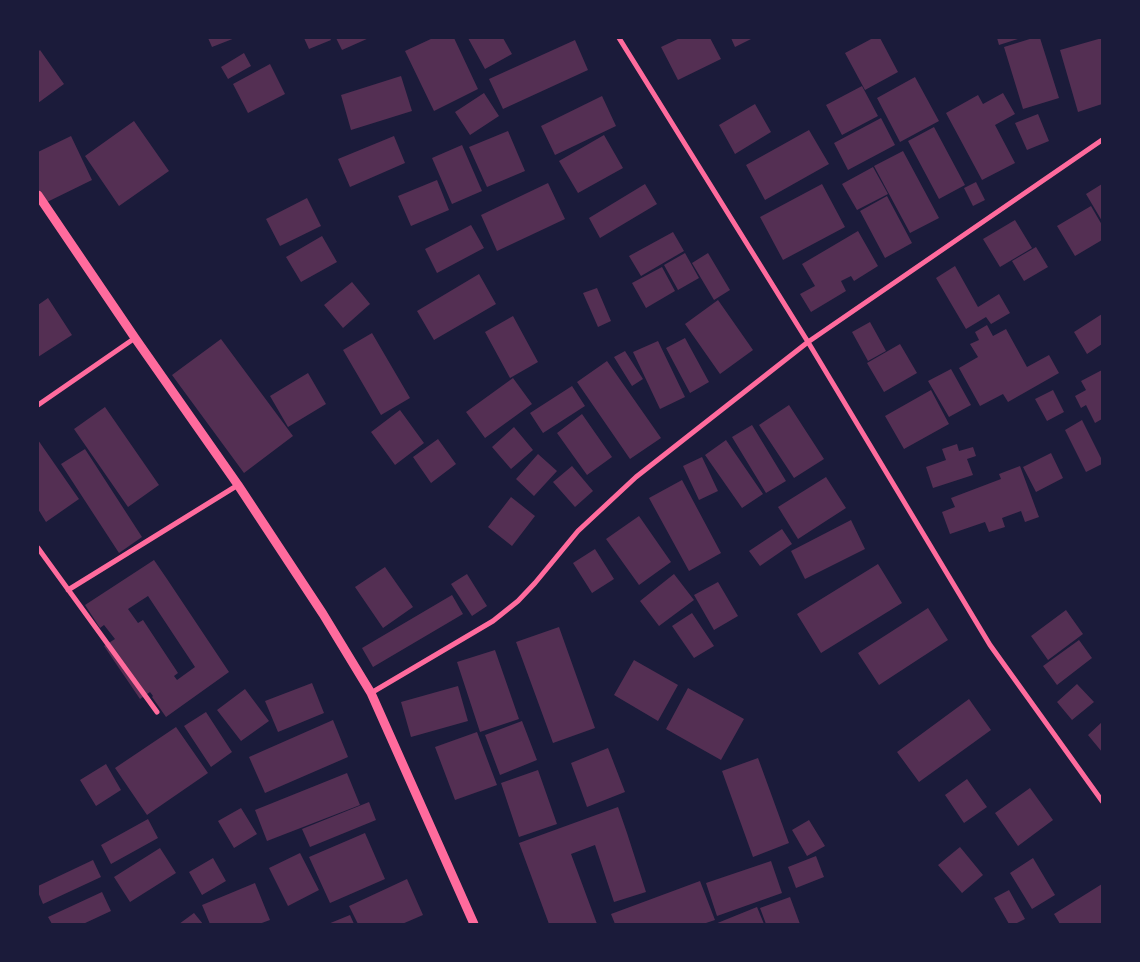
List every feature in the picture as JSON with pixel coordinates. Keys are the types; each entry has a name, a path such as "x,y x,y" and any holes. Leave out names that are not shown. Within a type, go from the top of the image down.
{"street":[{"path":"619,38 808,342 990,645 1102,801"},
{"path":"372,693 493,621 535,583 578,531 636,477 808,342 1102,140"},
{"path":"38,195 238,485 323,614 372,693 474,924"},
{"path":"38,405 135,338"},
{"path":"68,590 238,485"},
{"path":"38,548 157,712"}],"building":[{"path":"208,38 235,38 212,47"},
{"path":"304,38 330,38 331,40 309,49"},
{"path":"336,38 369,38 342,50"},
{"path":"433,38 454,38 478,89 434,111 405,51"},
{"path":"468,38 503,38 512,54 485,69"},
{"path":"680,38 710,38 721,59 678,80 661,47"},
{"path":"731,38 753,38 735,47"},
{"path":"873,38 880,38 898,72 865,90 845,53"},
{"path":"997,38 1021,38 999,45"},
{"path":"1033,38 1040,38 1059,98 1023,109 1004,47"},
{"path":"1102,38 1102,104 1078,112 1060,50"},
{"path":"575,40 588,70 503,109 489,79"},
{"path":"40,50 64,84 38,103 38,52"},
{"path":"244,53 251,66 228,79 221,67"},
{"path":"270,64 285,94 248,113 233,84"},
{"path":"401,76 412,111 351,130 341,95"},
{"path":"915,77 939,121 900,142 877,98"},
{"path":"862,86 878,116 842,135 826,105"},
{"path":"484,93 499,116 470,135 455,112"},
{"path":"1003,93 1015,114 995,125 1015,163 982,180 946,113 978,95 983,104"},
{"path":"602,96 616,126 555,155 541,126"},
{"path":"755,104 771,132 735,154 719,125"},
{"path":"1038,114 1049,141 1027,150 1015,123"},
{"path":"881,118 895,145 848,170 834,143"},
{"path":"134,121 169,171 119,206 85,156"},
{"path":"934,127 965,185 939,199 908,141"},
{"path":"809,130 829,164 765,200 746,165"},
{"path":"508,131 525,171 487,187 469,147"},
{"path":"604,135 623,168 578,193 559,161"},
{"path":"71,136 92,180 45,203 38,188 38,152"},
{"path":"394,136 405,163 350,187 338,159"},
{"path":"462,145 482,191 452,204 432,158"},
{"path":"903,151 939,218 910,233 874,166"},
{"path":"873,167 888,194 857,210 842,184"},
{"path":"437,180 449,210 411,226 398,196"},
{"path":"976,182 985,200 973,206 964,188"},
{"path":"548,183 565,219 497,251 481,215"},
{"path":"645,184 657,204 600,238 589,218"},
{"path":"822,184 845,227 783,260 760,217"},
{"path":"1102,184 1102,221 1086,194"},
{"path":"887,196 912,243 885,258 860,211"},
{"path":"307,198 321,226 280,246 266,219"},
{"path":"1091,206 1102,225 1102,240 1075,256 1057,226"},
{"path":"1015,220 1032,248 1000,267 983,239"},
{"path":"471,225 484,248 437,273 425,249"},
{"path":"858,231 878,266 854,281 851,276 841,281 846,291 811,312 800,294 815,286 802,264"},
{"path":"673,232 684,251 641,276 629,256"},
{"path":"322,236 337,262 301,282 286,257"},
{"path":"1036,247 1048,267 1024,281 1012,261"},
{"path":"685,253 699,278 678,290 664,265"},
{"path":"708,253 730,290 714,300 692,263"},
{"path":"955,266 978,307 999,294 1010,313 991,324 986,317 966,329 936,278"},
{"path":"662,267 675,291 646,308 632,283"},
{"path":"479,274 496,304 434,340 417,311"},
{"path":"352,282 370,304 343,328 324,305"},
{"path":"597,288 611,321 598,327 583,293"},
{"path":"48,298 72,335 38,357 38,305"},
{"path":"718,300 753,350 720,374 685,324"},
{"path":"1102,314 1102,344 1087,354 1074,332"},
{"path":"513,316 538,362 510,378 485,332"},
{"path":"870,322 886,351 868,361 852,332"},
{"path":"987,325 993,336 1006,329 1027,367 1049,355 1059,373 1008,402 1003,394 980,406 959,368 978,357 970,344 979,340 975,332"},
{"path":"372,333 410,398 381,415 343,350"},
{"path":"685,338 709,382 690,393 666,348"},
{"path":"221,339 293,436 244,473 172,375"},
{"path":"658,341 685,397 660,409 633,352"},
{"path":"900,344 917,373 884,392 867,363"},
{"path":"625,351 643,379 632,386 614,357"},
{"path":"607,361 661,438 630,459 577,382"},
{"path":"951,369 971,405 949,417 928,381"},
{"path":"1102,370 1102,419 1095,423 1086,405 1081,408 1075,396 1086,390 1081,381"},
{"path":"308,373 326,404 288,427 270,396"},
{"path":"513,378 532,404 485,438 466,412"},
{"path":"572,386 585,406 543,433 530,413"},
{"path":"931,390 949,424 904,449 885,416"},
{"path":"1053,390 1064,412 1047,421 1035,399"},
{"path":"789,405 824,459 794,478 759,425"},
{"path":"105,407 159,485 128,507 74,429"},
{"path":"400,410 424,443 395,465 371,432"},
{"path":"582,414 612,457 587,475 557,433"},
{"path":"1082,420 1102,460 1102,464 1086,472 1065,430"},
{"path":"752,425 786,481 766,493 732,437"},
{"path":"514,427 533,450 511,469 492,447"},
{"path":"438,439 456,464 431,483 413,457"},
{"path":"38,440 79,499 46,522 38,509"},
{"path":"726,440 763,494 742,508 705,455"},
{"path":"957,444 959,451 973,447 976,456 967,459 973,475 933,488 926,467 946,460 942,449"},
{"path":"85,449 142,537 119,553 61,464"},
{"path":"1051,453 1063,478 1036,492 1023,467"},
{"path":"538,454 557,471 534,496 516,479"},
{"path":"702,457 718,491 699,500 683,466"},
{"path":"572,466 593,491 575,507 553,482"},
{"path":"1020,466 1039,517 1025,522 1021,511 1002,518 1005,527 989,532 985,522 950,534 942,512 955,507 951,498 1001,479 999,474"},
{"path":"826,477 846,508 798,539 778,507"},
{"path":"682,480 721,553 689,571 649,498"},
{"path":"511,497 535,516 512,546 488,527"},
{"path":"639,516 671,562 639,585 606,539"},
{"path":"851,520 865,549 805,579 791,551"},
{"path":"782,529 792,544 760,566 749,551"},
{"path":"595,549 614,579 592,593 573,563"},
{"path":"154,560 229,672 166,717 150,692 140,699 104,646 115,639 104,625 100,628 85,605","holes":["148,596 195,667 177,680 174,676 178,673 143,620 138,623 128,609"]},
{"path":"878,564 902,603 821,653 797,614"},
{"path":"385,567 413,607 383,628 355,587"},
{"path":"467,574 487,606 472,616 451,584"},
{"path":"674,574 694,600 659,626 640,601"},
{"path":"718,582 738,616 714,630 694,595"},
{"path":"452,595 463,614 373,667 362,648"},
{"path":"928,608 948,640 879,685 858,653"},
{"path":"1066,610 1083,634 1048,660 1031,636"},
{"path":"692,613 714,646 694,658 672,626"},
{"path":"559,627 595,728 553,743 516,642"},
{"path":"1079,640 1092,658 1057,685 1043,666"},
{"path":"495,650 519,719 480,732 457,662"},
{"path":"634,660 678,685 658,721 614,695"},
{"path":"312,683 324,713 278,732 265,701"},
{"path":"1077,684 1094,702 1072,720 1057,702"},
{"path":"458,686 468,721 411,737 401,702"},
{"path":"688,688 744,719 721,760 666,729"},
{"path":"245,689 269,721 241,741 217,710"},
{"path":"969,699 991,730 919,782 897,752"},
{"path":"206,712 232,752 211,767 184,726"},
{"path":"333,720 348,757 265,793 249,757"},
{"path":"522,721 537,760 500,775 485,735"},
{"path":"1102,722 1102,752 1088,735"},
{"path":"176,727 208,773 147,815 115,768"},
{"path":"477,732 497,785 455,800 435,747"},
{"path":"608,748 625,792 587,807 571,763"},
{"path":"758,758 789,843 753,857 722,771"},
{"path":"106,764 121,790 96,806 80,780"},
{"path":"538,770 557,824 519,837 501,783"},
{"path":"347,773 360,805 267,841 255,810"},
{"path":"967,779 987,807 964,823 945,795"},
{"path":"1030,788 1053,820 1018,846 995,813"},
{"path":"369,802 376,820 310,847 302,829"},
{"path":"618,807 646,892 614,902 595,845 571,854 597,924 549,924 519,843"},
{"path":"241,808 257,834 234,848 218,821"},
{"path":"148,819 158,838 111,864 101,845"},
{"path":"809,820 825,846 807,856 792,830"},
{"path":"365,833 385,879 330,903 309,857"},
{"path":"960,847 983,875 962,893 938,865"},
{"path":"160,848 176,873 130,902 114,877"},
{"path":"300,853 319,890 288,906 269,868"},
{"path":"816,856 824,877 796,888 788,867"},
{"path":"213,858 226,881 202,895 189,872"},
{"path":"1033,858 1055,895 1032,909 1010,873"},
{"path":"93,860 101,877 43,904 38,892 38,886"},
{"path":"771,861 782,893 717,916 706,883"},
{"path":"407,879 423,915 402,924 358,924 349,906"},
{"path":"700,881 715,920 703,924 615,924 611,914"},
{"path":"255,883 270,920 259,924 210,924 202,905"},
{"path":"1102,884 1102,924 1060,924 1054,914"},
{"path":"1009,890 1025,919 1015,924 1009,924 994,898"},
{"path":"102,892 111,911 83,924 52,924 48,917"},
{"path":"790,897 800,924 766,924 760,908"},
{"path":"757,907 764,924 715,924"},
{"path":"194,913 203,924 179,924"},
{"path":"350,915 354,924 328,924"}]}
